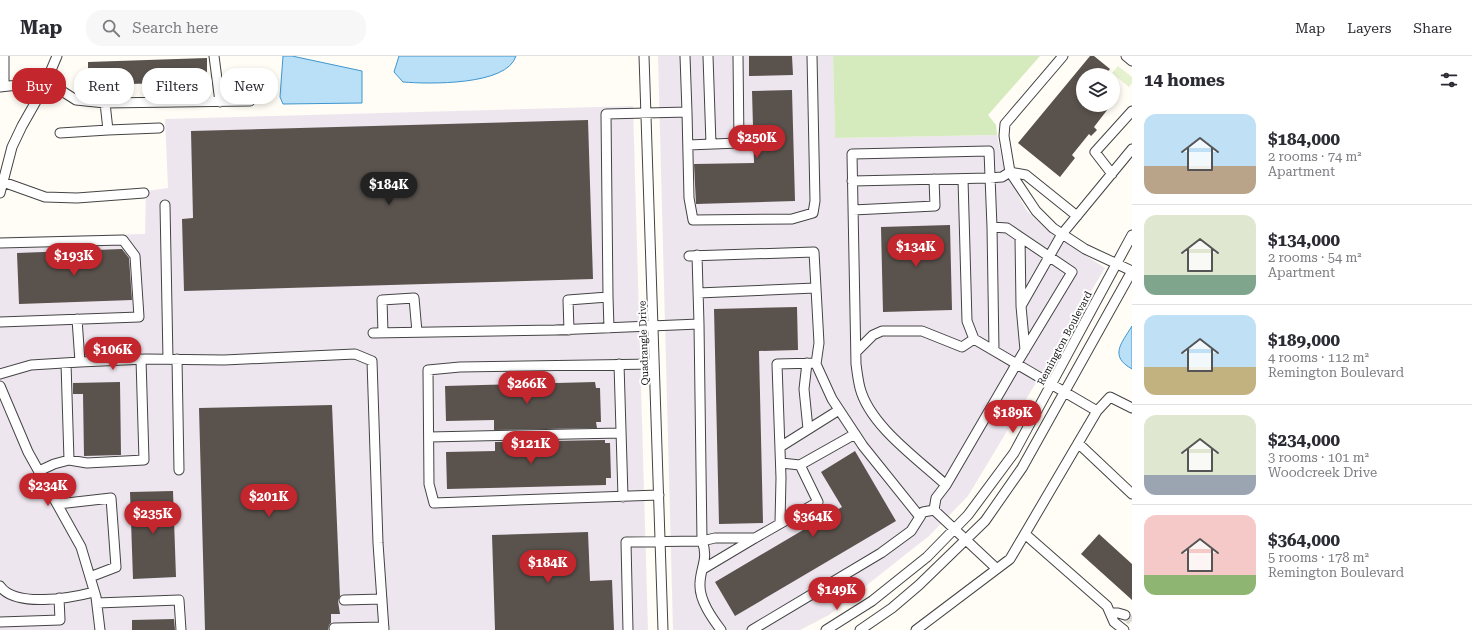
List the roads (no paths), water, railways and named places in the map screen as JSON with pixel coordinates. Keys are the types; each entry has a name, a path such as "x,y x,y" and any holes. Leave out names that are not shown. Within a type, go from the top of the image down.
{"street":[{"path":"4,56 2,86 12,85"},
{"path":"52,68 57,56"},
{"path":"134,103 220,102 214,56"},
{"name":"Quadrangle Drive","path":"644,56 663,630"},
{"path":"684,56 689,198 694,220 792,220 813,213 815,201 812,56"},
{"path":"708,56 712,144"},
{"path":"688,145 739,144 738,56"},
{"path":"860,630 892,608 985,521 1022,468 1132,271 1085,249 1053,228 1036,211 1010,172 1004,136 1004,124 1063,56"},
{"path":"1126,56 1132,61"},
{"path":"0,193 3,182 3,172 16,140 35,104"},
{"path":"105,104 108,130"},
{"path":"1112,174 1095,152 1132,111"},
{"path":"609,328 606,114 687,112"},
{"path":"60,133 159,128"},
{"path":"1022,306 1062,234 1132,150"},
{"path":"946,485 885,428 870,411 860,388 856,352 852,154 989,151 994,350"},
{"path":"852,181 989,178 1002,177 1010,172 1026,175 1077,216"},
{"path":"853,210 935,206 934,179"},
{"path":"963,179 967,320 974,339 1052,383 1097,411"},
{"path":"3,182 46,197 78,198 144,193"},
{"path":"165,205 179,470"},
{"path":"934,510 936,498 946,485 1072,272 1007,228 992,227"},
{"name":"Remington Boulevard","path":"826,630 872,602 927,557 968,515 1014,453 1132,236"},
{"path":"1020,237 1025,350"},
{"path":"0,243 123,240 135,256 139,317 0,322"},
{"path":"721,630 703,601 700,585 706,551 702,541 699,324 698,293 693,255 814,252 818,343 804,389 808,429"},
{"path":"698,293 815,288"},
{"path":"569,330 568,300 608,297"},
{"path":"383,333 382,300 414,298 417,332"},
{"path":"77,319 80,362"},
{"path":"373,333 569,330 699,324"},
{"path":"856,352 873,335 882,331 922,331 962,347 974,339"},
{"path":"0,374 31,366 140,359 224,360 355,354 372,361 378,543 384,628 334,628"},
{"path":"39,471 54,464 69,460 87,463 144,460 140,359"},
{"path":"66,363 69,460"},
{"path":"811,363 855,434 920,517"},
{"path":"780,523 780,447 777,364 811,363"},
{"path":"619,364 623,497"},
{"path":"654,364 460,367 428,370 429,484 434,503 659,495"},
{"path":"0,386 16,425 39,471 81,547 97,603 100,630"},
{"path":"916,630 1010,559 1097,411 1110,397 1132,408"},
{"path":"780,447 839,410"},
{"path":"429,437 621,433"},
{"path":"780,463 800,465 855,434"},
{"path":"1078,443 1132,494"},
{"path":"703,570 780,523 818,502 800,465"},
{"path":"58,504 111,498 116,567 90,577"},
{"path":"934,510 997,569"},
{"path":"752,630 881,553 911,532 923,512 934,510"},
{"path":"1025,534 1107,606 1114,622 1124,630"},
{"path":"628,630 626,542 702,541 715,538 755,538"},
{"path":"0,586 3,590 17,598 75,597 94,592"},
{"path":"0,622 60,620 59,598"},
{"path":"344,600 382,599"},
{"path":"97,603 179,600 180,630"},
{"path":"1110,614 1118,612 1125,615"}],"water":[{"path":"283,56 292,56 362,71 362,103 283,104 280,97"},
{"path":"399,56 516,56 510,66 498,73 483,78 447,83 430,83 403,82 394,72"},
{"path":"1132,326 1132,369 1121,359 1119,349"}],"tunnel":[{"path":"1125,615 1132,622"}]}
